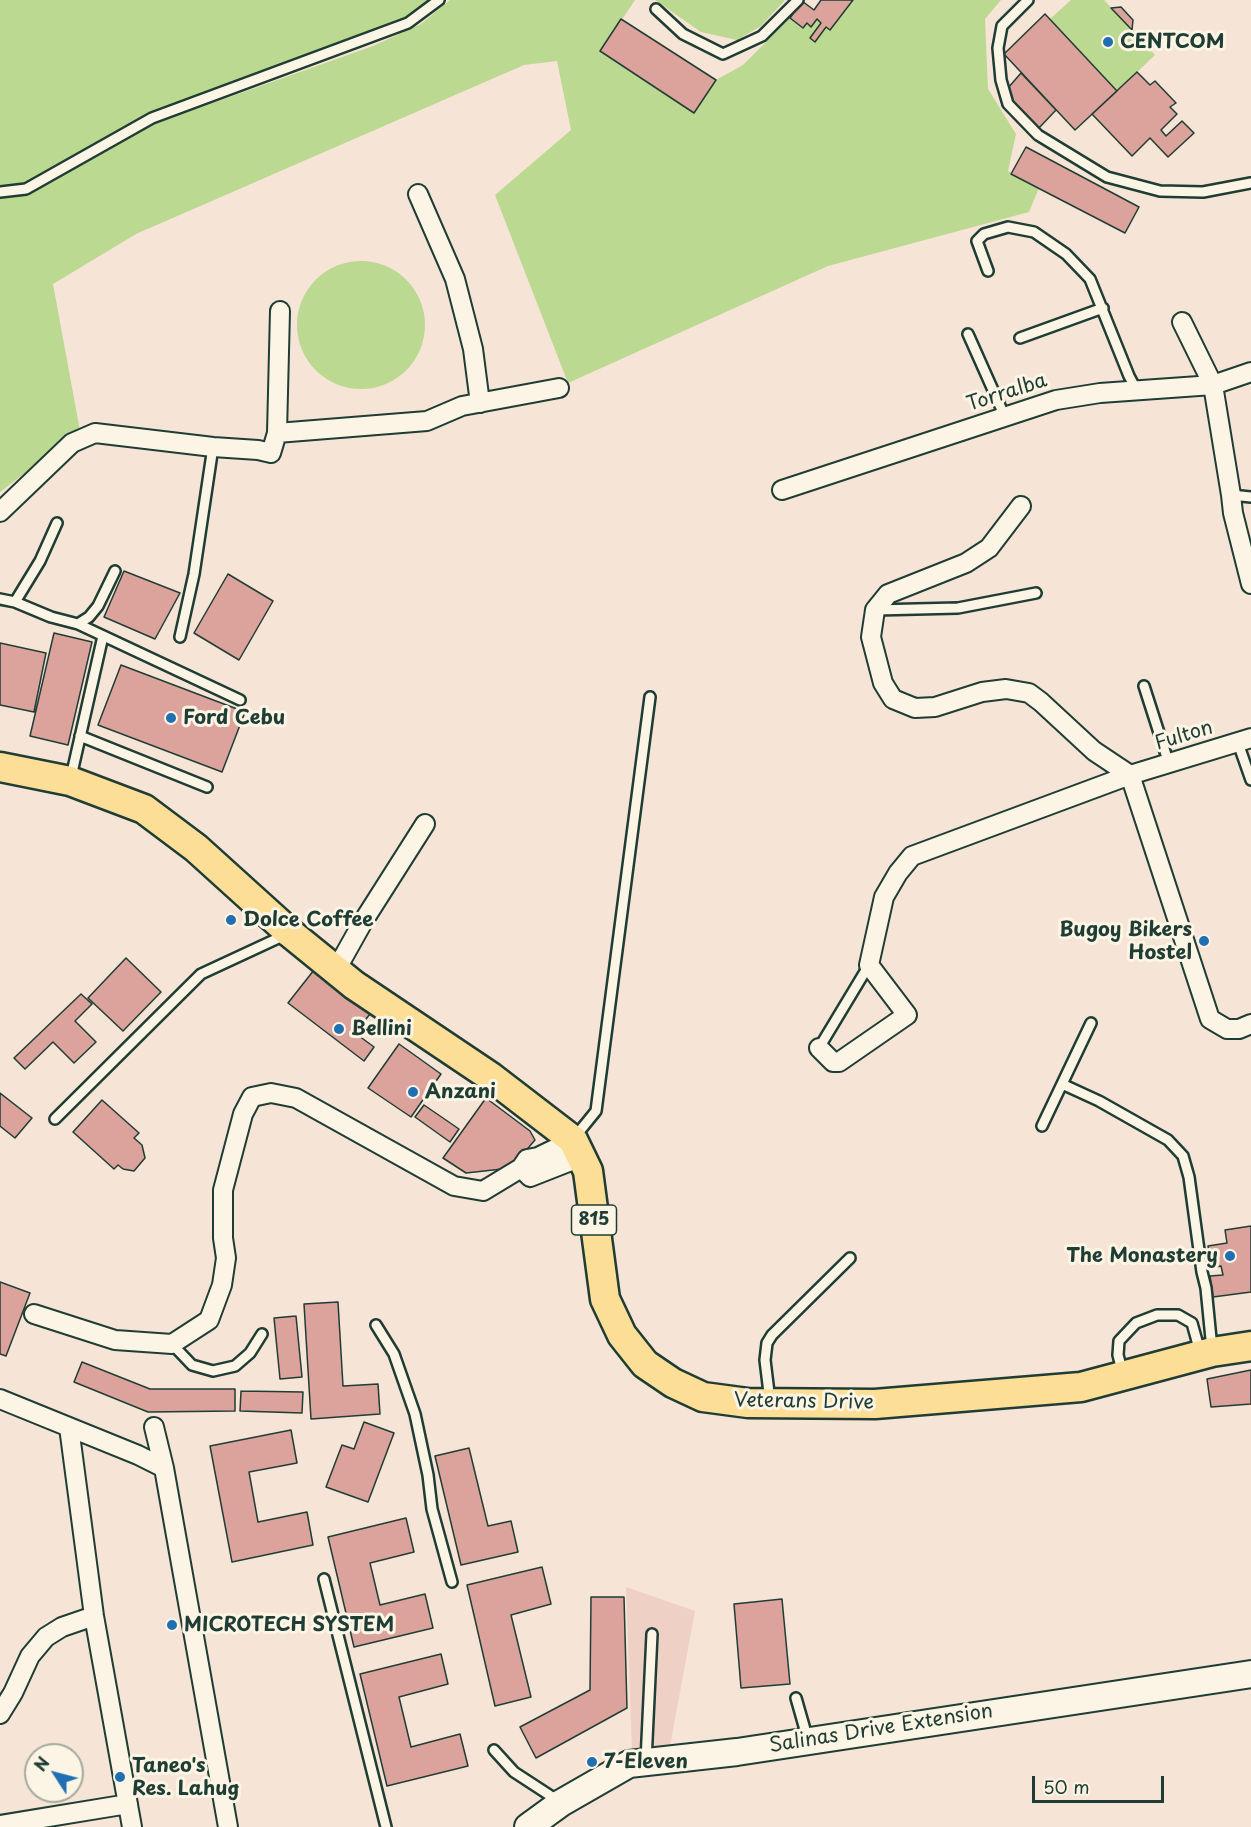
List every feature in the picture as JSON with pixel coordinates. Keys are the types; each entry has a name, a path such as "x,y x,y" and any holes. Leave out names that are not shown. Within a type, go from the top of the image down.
{"main road":[{"path":"3,769 70,781 144,809 196,848 290,933 354,985 491,1077 577,1149"},
{"name":"Veterans Drive","path":"577,1149 588,1171 605,1299 622,1335 645,1364 673,1383 703,1396 748,1403 875,1404 1081,1387 1206,1353 1251,1346"}],"street":[{"path":"418,194 454,279 473,349 480,403"},
{"path":"0,512 72,443 95,433 271,453 277,433 280,311"},
{"path":"1182,322 1213,385 1233,513 1251,584"},
{"name":"Torralba","path":"782,490 1056,399 1213,385 1251,372"},
{"path":"277,433 427,421 462,406 559,388"},
{"path":"1021,506 989,548 966,563 888,594 875,610 871,637 884,682 893,699 915,708 935,707 982,692 1006,689 1029,693 1094,751 1130,776 1210,1019 1220,1027 1227,1029 1239,1029 1251,1024"},
{"name":"Fulton","path":"869,965 884,897 898,873 912,856 1130,776 1245,740"},
{"path":"336,970 364,920 425,824"},
{"path":"819,1048 833,1062 839,1062 907,1015 869,965"},
{"path":"34,1314 115,1340 172,1344 208,1320 222,1285 226,1258 223,1238 223,1190 243,1114 252,1096 272,1093 296,1098 454,1185 483,1191 521,1168 530,1177 577,1149"},
{"path":"0,1399 138,1455 164,1468"},
{"path":"69,1427 94,1616 132,1827"},
{"path":"153,1427 164,1468 228,1827"},
{"path":"0,1713 13,1693 30,1656 46,1637 62,1627 94,1616"},
{"name":"Salinas Drive Extension","path":"528,1827 561,1803 628,1764 737,1752 1251,1674"},
{"path":"0,1825 128,1804"}],"lane":[{"path":"0,192 26,189 152,118 408,23 439,0"},
{"path":"656,9 683,34 723,54 762,36 798,0"},
{"path":"1028,0 1002,26 998,48 1001,80 1008,104 1038,135 1107,177 1160,191 1203,192 1251,183"},
{"path":"988,271 977,241 984,234 1008,227 1034,232 1066,254 1090,279 1137,391"},
{"path":"1020,338 1103,308"},
{"path":"968,334 1005,417"},
{"path":"180,637 194,574 213,447"},
{"path":"1232,495 1251,496"},
{"path":"15,602 40,561 57,523"},
{"path":"78,624 89,617 98,606 115,571"},
{"path":"875,610 958,608 1036,594"},
{"path":"0,599 78,624 240,700"},
{"path":"70,781 103,636"},
{"path":"1144,686 1169,764"},
{"path":"577,1149 596,1111 650,697"},
{"path":"80,736 207,787"},
{"path":"1245,740 1251,780"},
{"path":"55,1119 201,974 290,933"},
{"path":"819,1048 869,965"},
{"path":"1042,1126 1091,1023"},
{"path":"1062,1084 1099,1101 1168,1140 1183,1156 1190,1177 1206,1288 1206,1353"},
{"path":"770,1404 765,1360 767,1343 772,1335 850,1258"},
{"path":"1123,1375 1118,1355 1119,1341 1136,1323 1157,1315 1178,1315 1192,1323 1206,1353"},
{"path":"376,1325 394,1354 415,1414 428,1475 432,1509 452,1582"},
{"path":"172,1344 192,1365 213,1371 235,1366 250,1353 262,1334"},
{"path":"324,1579 386,1827"},
{"path":"646,1761 652,1634"},
{"path":"796,1698 808,1740"},
{"path":"494,1750 514,1772 561,1803"}],"shaded area":[{"path":"626,1587 695,1611 670,1746 632,1749"}],"green space":[{"path":"0,0 439,0 387,31 146,116 24,184 0,187"},
{"path":"450,0 635,0 600,52 694,113 716,80 743,65 790,18 803,28 807,23 811,26 817,19 821,23 810,38 815,42 826,27 830,30 853,0 1001,0 985,19 988,89 1016,134 1008,171 1039,188 1029,212 828,266 568,383 495,195 571,130 557,61 524,65 136,234 53,284 80,431 0,492 0,198 26,194 151,125 373,46 421,24"},
{"path":"655,0 785,0 761,26 737,40 701,32"},
{"name":"CENTCOM","path":"1071,0 1104,0 1155,55 1117,91 1050,19"},
{"path":"361,261 386,266 406,280 420,300 425,325 420,350 406,370 386,384 361,389 336,384 316,370 302,350 297,325 302,300 316,280 336,266"}],"building":[{"path":"821,0 853,0 830,30 826,27 815,42 810,38 821,23 817,19 811,27 807,23 803,28 790,18 802,1 814,10"},
{"path":"1121,7 1133,20 1132,30 1111,8"},
{"path":"1045,14 1117,91 1075,130 1004,54"},
{"path":"621,19 716,80 694,113 600,51"},
{"path":"1137,72 1150,85 1155,81 1176,103 1170,107 1177,114 1161,130 1166,136 1182,121 1194,133 1168,157 1150,138 1132,156 1092,114"},
{"path":"1021,73 1056,110 1038,129 1010,100 1008,88"},
{"path":"1026,147 1139,207 1125,233 1011,174"},
{"path":"124,571 180,593 155,639 104,617"},
{"path":"228,574 273,601 239,660 194,633"},
{"path":"54,633 92,642 68,745 30,736"},
{"path":"0,643 46,653 34,712 0,705"},
{"name":"Ford Cebu","path":"121,665 245,712 222,772 98,725"},
{"path":"126,958 161,992 123,1031 88,998"},
{"path":"314,970 370,1014 355,1033 374,1047 364,1061 288,1003"},
{"path":"81,994 92,1004 75,1021 96,1042 74,1063 53,1042 25,1069 14,1058"},
{"path":"399,1044 441,1074 411,1117 368,1088"},
{"path":"0,1093 32,1118 15,1138 0,1126"},
{"path":"486,1098 530,1131 535,1140 511,1168 466,1173 443,1158"},
{"path":"102,1100 139,1133 134,1138 142,1145 145,1158 134,1171 123,1169 118,1165 114,1169 73,1132"},
{"path":"424,1105 459,1129 450,1142 415,1117"},
{"name":"The Monastery","path":"1251,1226 1251,1292 1213,1297 1210,1276 1223,1275 1221,1266 1211,1268 1208,1246 1227,1243 1225,1230"},
{"path":"0,1282 30,1293 6,1356 0,1354"},
{"path":"338,1302 343,1386 378,1384 380,1414 311,1419 304,1304"},
{"path":"296,1316 302,1377 280,1379 274,1318"},
{"path":"82,1362 150,1389 235,1389 235,1411 148,1412 74,1382"},
{"path":"1251,1370 1251,1404 1211,1407 1207,1379"},
{"path":"241,1391 303,1392 302,1413 240,1411"},
{"path":"364,1422 394,1433 368,1502 326,1487 342,1445 354,1449"},
{"path":"291,1430 297,1463 249,1472 258,1522 307,1512 313,1545 232,1562 210,1446"},
{"path":"469,1448 488,1526 511,1521 518,1552 461,1565 435,1456"},
{"path":"406,1518 414,1552 370,1563 380,1605 425,1594 433,1628 354,1647 328,1537"},
{"path":"542,1567 551,1604 511,1615 531,1697 495,1706 467,1585"},
{"path":"591,1597 624,1597 627,1708 536,1758 520,1727 590,1690"},
{"path":"782,1599 790,1684 741,1688 734,1604"},
{"path":"441,1654 448,1684 399,1697 411,1747 460,1734 468,1766 387,1786 360,1674"}],"place":[{"name":"CENTCOM","path":"1108,42"},
{"name":"Ford Cebu","path":"171,718"},
{"name":"Dolce Coffee","path":"231,920"},
{"name":"Bugoy Bikers Hostel","path":"1204,941"},
{"name":"Bellini","path":"339,1029"},
{"name":"Anzani","path":"413,1092"},
{"name":"The Monastery","path":"1230,1256"},
{"name":"MICROTECH SYSTEM","path":"172,1625"},
{"name":"7-Eleven","path":"592,1762"},
{"name":"Taneo's Res. Lahug","path":"120,1777"}]}
